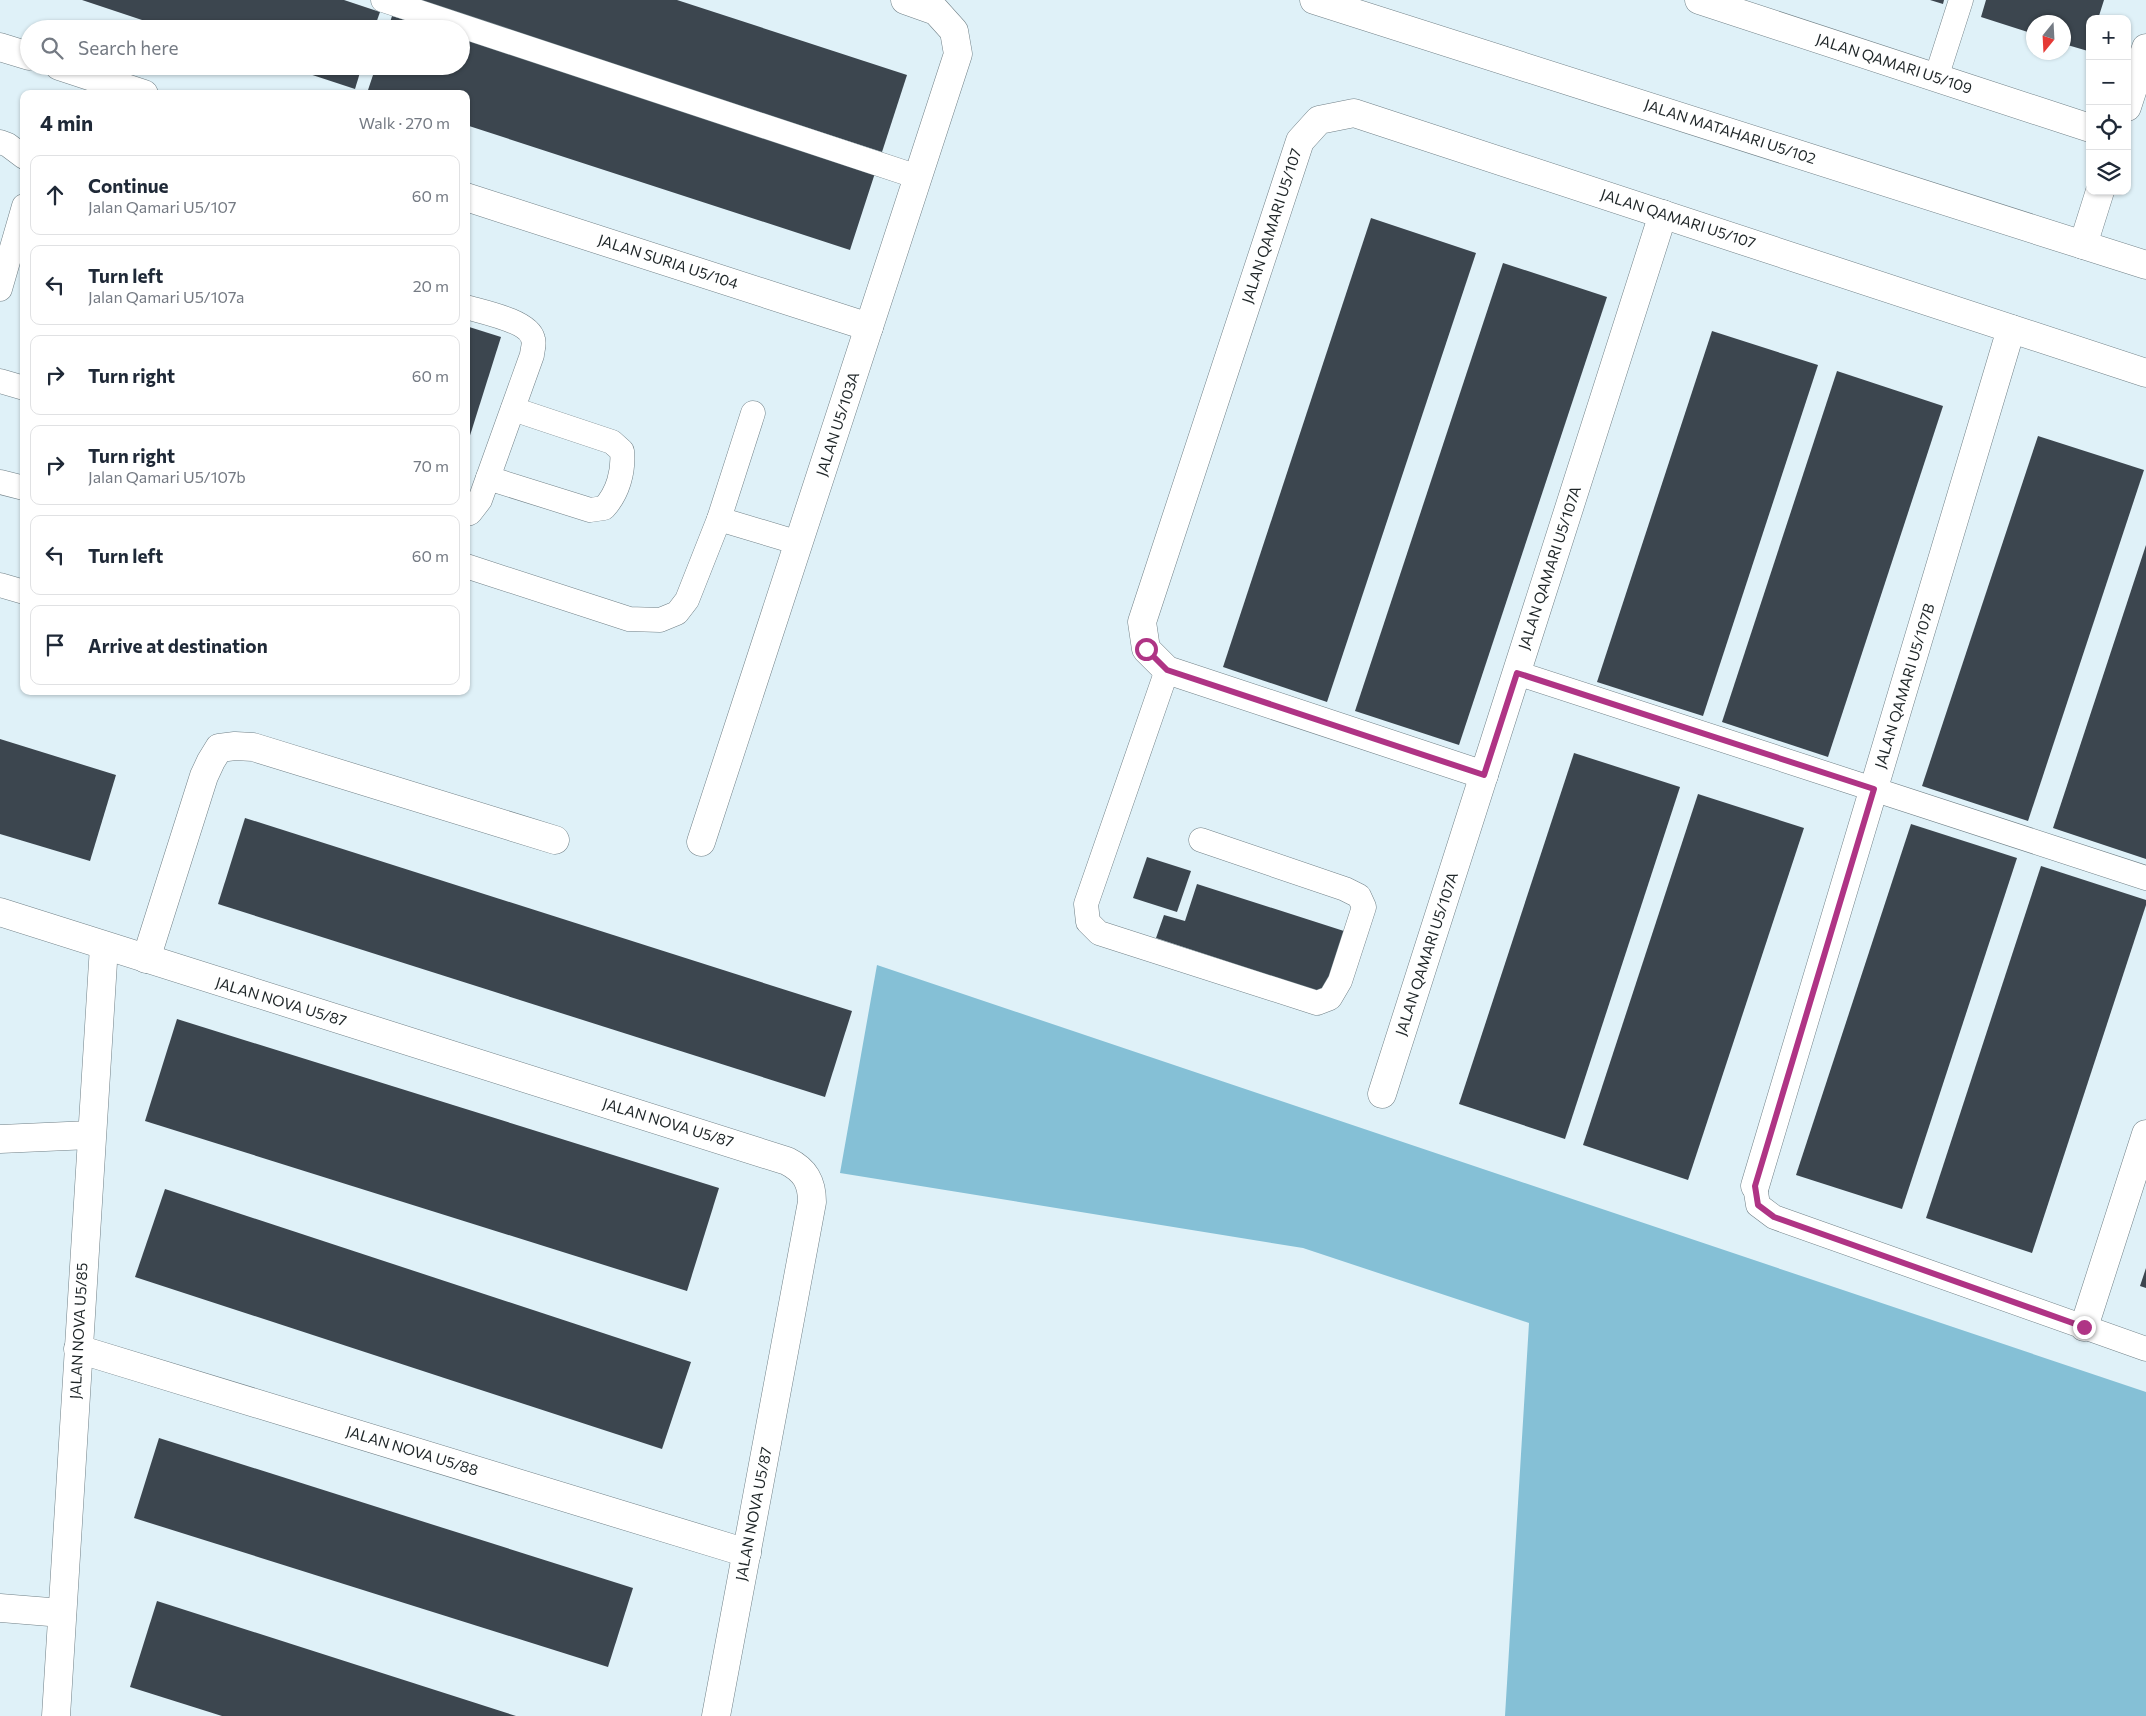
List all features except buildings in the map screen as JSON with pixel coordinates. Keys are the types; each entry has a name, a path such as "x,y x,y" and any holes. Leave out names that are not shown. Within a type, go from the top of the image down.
{"street":[{"name":"JALAN U5/103A","path":"702,842 958,54 954,31 936,10 905,0"},
{"name":"JALAN MATAHARI U5/102","path":"1314,0 2146,264"},
{"name":"JALAN QAMARI U5/109","path":"1699,0 1751,8 1936,78 2086,127"},
{"path":"0,47 20,53"},
{"path":"2128,105 2146,48"},
{"path":"86,75 132,90"},
{"name":"JALAN QAMARI U5/107","path":"1484,775 1167,670 1146,649 1142,622 1300,141 1319,120 1354,112 2146,373"},
{"path":"2083,245 2099,195"},
{"name":"JALAN SURIA U5/104","path":"470,198 869,327"},
{"name":"JALAN QAMARI U5/107A","path":"1382,1094 1664,214"},
{"name":"JALAN QAMARI U5/107B","path":"1755,1186 2011,329"},
{"path":"146,959 204,776 219,748 235,746 253,747 555,840"},
{"name":"JALAN NOVA U5/87","path":"0,912 778,1158 798,1167 807,1177 812,1189 812,1202 716,1716"},
{"name":"JALAN NOVA U5/85","path":"56,1716 90,1135 104,946"},
{"path":"2084,1327 2146,1134"},
{"path":"0,1139 90,1135"},
{"name":"JALAN NOVA U5/88","path":"78,1349 747,1553"},
{"path":"0,1608 62,1613"}],"lane":[{"path":"383,0 443,20"},
{"path":"1936,78 1961,0"},
{"path":"470,29 918,177"},
{"path":"0,142 8,145 20,154"},
{"path":"0,289 20,220"},
{"path":"470,308 515,322 527,329 534,340 532,355 480,500 470,513"},
{"path":"0,381 20,387"},
{"path":"488,478 590,510 604,508 613,498 624,464 622,451 612,442 512,409"},
{"path":"470,567 629,619 660,620 677,613 687,600 719,519 753,413"},
{"path":"0,482 20,487"},
{"path":"719,519 799,543"},
{"path":"0,585 20,591"},
{"path":"1167,670 1086,904 1088,922 1099,933 1317,1003 1330,998 1340,981 1364,907 1359,896 1345,889 1201,840"},
{"path":"1517,673 2146,878"},
{"path":"1755,1186 1758,1205 1774,1217 2146,1349"}],"shaded area":[{"path":"877,965 2146,1392 2146,1716 1505,1716 1529,1323 1303,1248 840,1173"}],"route":[{"path":"1146,649 1167,670 1484,775 1517,673 1874,789 1755,1186 1758,1205 1774,1217 2084,1327"}]}
